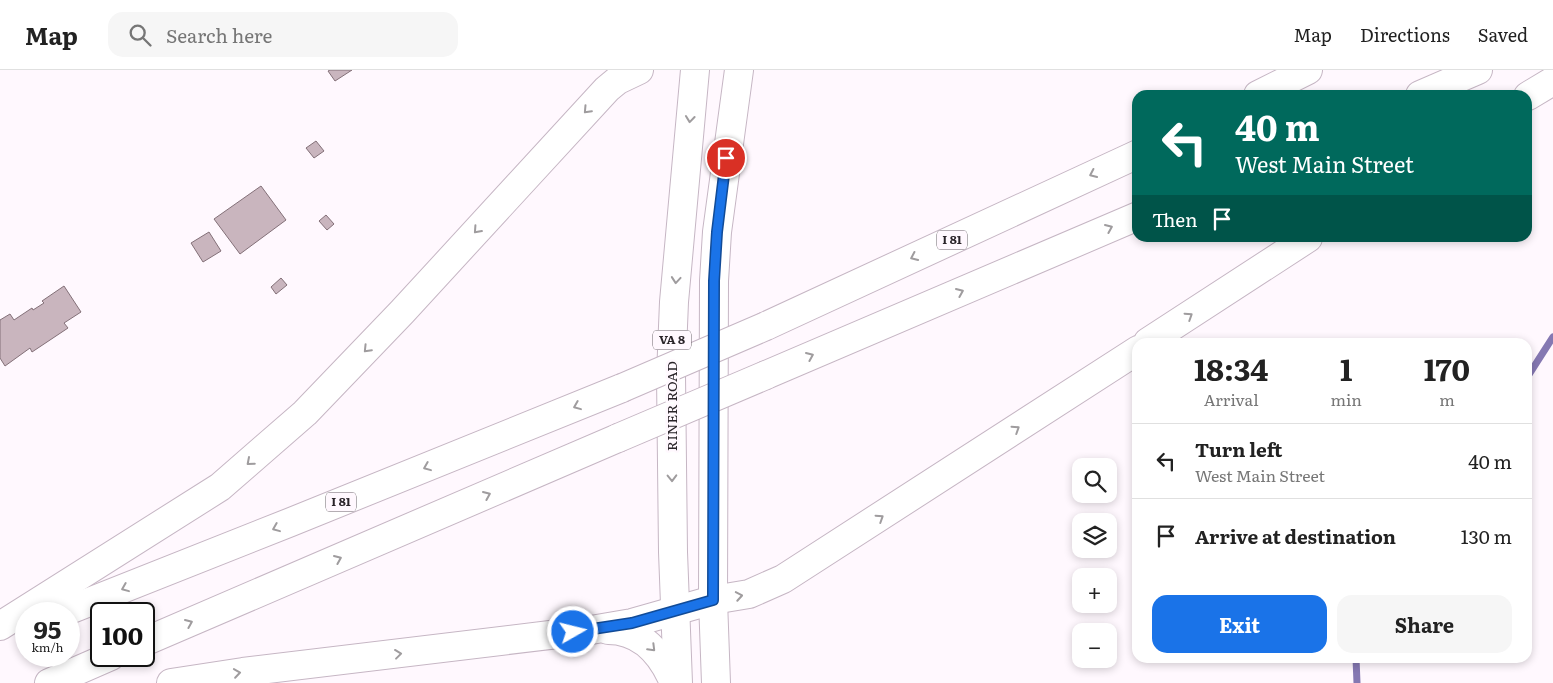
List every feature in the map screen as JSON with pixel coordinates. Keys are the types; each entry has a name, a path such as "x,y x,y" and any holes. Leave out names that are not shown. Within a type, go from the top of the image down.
{"main road":[{"path":"0,626 220,487 298,419 402,312 616,79 618,80 638,70"},
{"name":"RINER ROAD","path":"678,683 674,611 671,375 674,302 695,70"},
{"path":"716,683 713,600 714,281 717,232 739,70"},
{"path":"1268,90 1308,70"},
{"path":"1432,90 1478,70"},
{"path":"1532,94 1553,81"},
{"name":"I 81","path":"80,606 622,388 766,326 1132,157"},
{"path":"155,637 1132,219"},
{"path":"1154,338 1302,242"},
{"path":"171,683 243,672 591,630 632,623 713,600 749,594 783,579 1132,354"},
{"path":"591,630 624,632 644,640 664,661 674,683"},
{"path":"0,637 15,631"},
{"path":"49,683 90,665"}],"building":[{"path":"352,70 335,81 328,71"},
{"path":"316,141 324,151 314,158 306,148"},
{"path":"261,186 286,220 240,254 214,219"},
{"path":"326,215 334,224 327,230 319,221"},
{"path":"209,232 221,251 203,262 191,243"},
{"path":"281,278 287,285 276,294 271,287"},
{"path":"64,286 81,312 64,323 68,328 32,352 30,348 5,366 0,358 0,320 10,314 14,320 32,308 33,310 44,303 42,301"}],"waterway":[{"path":"1532,370 1553,337"},
{"path":"1356,663 1357,683"}],"route":[{"path":"573,632 632,623 713,600 714,281 717,232 726,158"}]}
